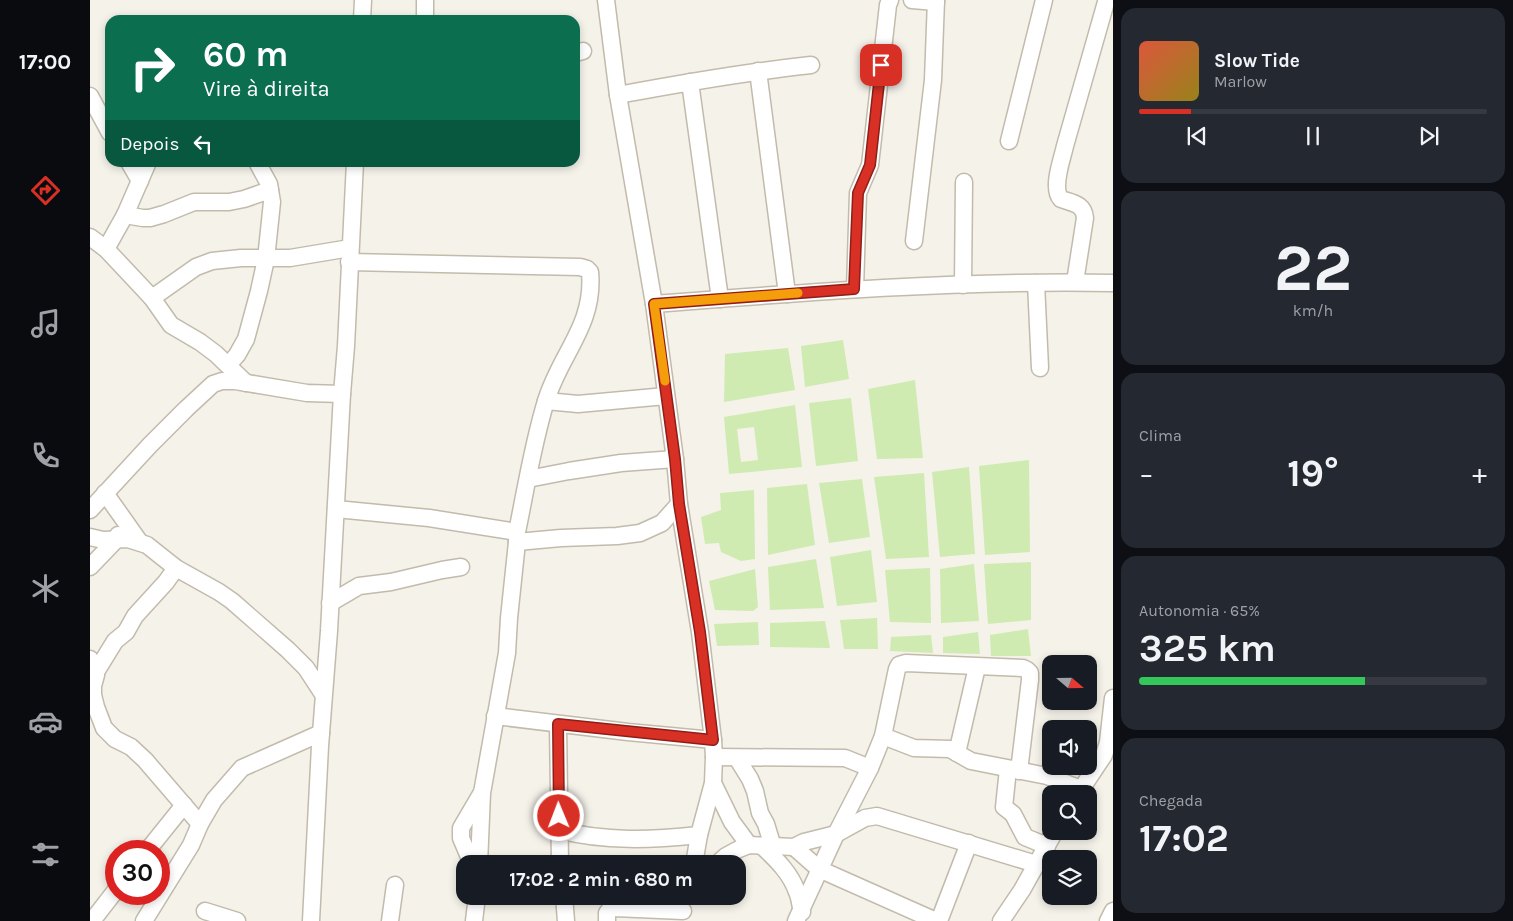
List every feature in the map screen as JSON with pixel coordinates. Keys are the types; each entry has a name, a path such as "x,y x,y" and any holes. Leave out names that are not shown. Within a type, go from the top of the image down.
{"street":[{"path":"362,15 363,0"},
{"path":"425,0 425,15"},
{"path":"606,0 618,95 654,304 675,459 679,504 700,632 713,740 713,783 696,855"},
{"path":"854,289 858,193 870,165 890,0"},
{"path":"912,0 936,1 933,80 914,241"},
{"path":"1009,141 1044,0"},
{"path":"1075,282 1086,218 1085,212 1081,206 1061,199 1056,190 1065,146 1106,1"},
{"path":"618,95 811,64"},
{"path":"758,71 788,294"},
{"path":"690,82 720,299"},
{"path":"90,96 105,124"},
{"path":"132,167 140,181"},
{"path":"146,167 125,215 95,242 152,298 171,325 200,342 246,383"},
{"path":"228,365 246,339 266,259 272,202 270,190 259,167"},
{"path":"311,921 314,840 346,346 355,167"},
{"path":"963,284 964,182"},
{"path":"125,215 150,218 194,202 237,200 270,190"},
{"path":"152,298 196,267 212,262 241,258 266,259 350,255 587,269 590,272 588,305 582,328 555,376 546,401 536,438 517,537 507,653 482,793 479,855"},
{"path":"1036,283 1040,368"},
{"path":"654,304 854,289 963,284 1113,283"},
{"path":"90,510 150,445 212,384 222,381 306,393 342,394"},
{"path":"546,401 578,404 666,396"},
{"path":"528,480 621,463 675,459"},
{"path":"105,493 139,542"},
{"path":"336,509 422,517 517,537 560,538 617,536 640,533 662,523 679,504"},
{"path":"90,567 116,540 125,521"},
{"path":"90,522 93,538 128,539 147,545 176,568 232,601 306,668 323,694"},
{"path":"330,604 359,586 391,582 461,567"},
{"path":"93,679 115,641 126,632 135,616 176,568"},
{"path":"306,668 327,657"},
{"path":"90,659 93,695 104,728 114,739 131,747 145,760 200,824"},
{"path":"801,917 819,869 852,805 884,736 899,665 906,663 1023,668 1030,673 1014,770 1004,807 1013,814 1025,837 1046,846"},
{"path":"957,753 977,667"},
{"path":"1085,785 1104,755 1110,729 1113,698"},
{"path":"495,716 713,740"},
{"path":"558,724 559,855"},
{"path":"144,921 191,845 200,824 214,800 242,768 321,733"},
{"path":"884,736 914,748 950,749 971,762 1047,776 1066,785"},
{"path":"714,757 845,758 870,768"},
{"path":"737,758 750,779 760,813 766,824 762,846"},
{"path":"1047,776 1052,785"},
{"path":"713,783 732,822 777,860 792,881 798,893 801,917"},
{"path":"468,855 461,838 461,828 482,793"},
{"path":"156,840 184,804"},
{"path":"852,805 865,818"},
{"path":"728,855 739,849 762,846 794,847 804,842 836,834 865,818 877,816 1036,864"},
{"path":"559,830 580,835 627,840 652,840 699,835"},
{"path":"564,855 580,835"},
{"path":"1001,921 1022,890 1050,840"},
{"path":"794,847 819,869 938,921 969,843"},
{"path":"390,921 395,885"},
{"path":"92,921 105,904"},
{"path":"474,921 476,905"},
{"path":"565,905 566,921"},
{"path":"607,921 606,913 610,909 615,908 684,909"},
{"path":"205,911 237,921"},
{"path":"1108,921 1113,911"}],"green space":[{"path":"843,340 849,379 805,387 801,346"},
{"path":"788,348 795,390 724,402 725,354"},
{"path":"915,380 923,458 877,459 868,389"},
{"path":"851,398 858,461 816,466 809,403"},
{"path":"795,405 802,467 729,474 724,417","holes":["754,427 758,460 741,462 737,429"]},
{"path":"1029,460 1030,552 985,555 979,466"},
{"path":"969,467 975,554 940,557 932,472"},
{"path":"924,473 929,557 886,559 874,477"},
{"path":"862,479 870,537 829,543 819,483"},
{"path":"807,484 815,545 768,555 767,488"},
{"path":"754,490 755,559 741,561 721,552 719,543 705,544 701,517 721,510 720,493"},
{"path":"871,550 877,602 837,606 830,557"},
{"path":"816,559 824,608 770,610 768,567"},
{"path":"1031,562 1031,620 988,624 984,564"},
{"path":"974,564 979,621 941,623 940,569"},
{"path":"930,568 931,623 890,622 885,570"},
{"path":"755,569 758,607 753,611 715,610 709,581"},
{"path":"877,618 878,649 844,649 840,620"},
{"path":"825,621 830,648 770,647 770,623"},
{"path":"758,622 759,645 717,646 714,624"},
{"path":"1028,629 1031,656 991,656 990,635"},
{"path":"978,632 980,654 943,653 943,637"},
{"path":"931,635 933,653 890,651 891,637"}],"slow traffic":[{"path":"665,381 654,304 798,293"}],"route":[{"path":"559,816 558,724 713,740 700,632 679,504 675,459 654,304 854,289 858,193 870,165 881,65"}]}
